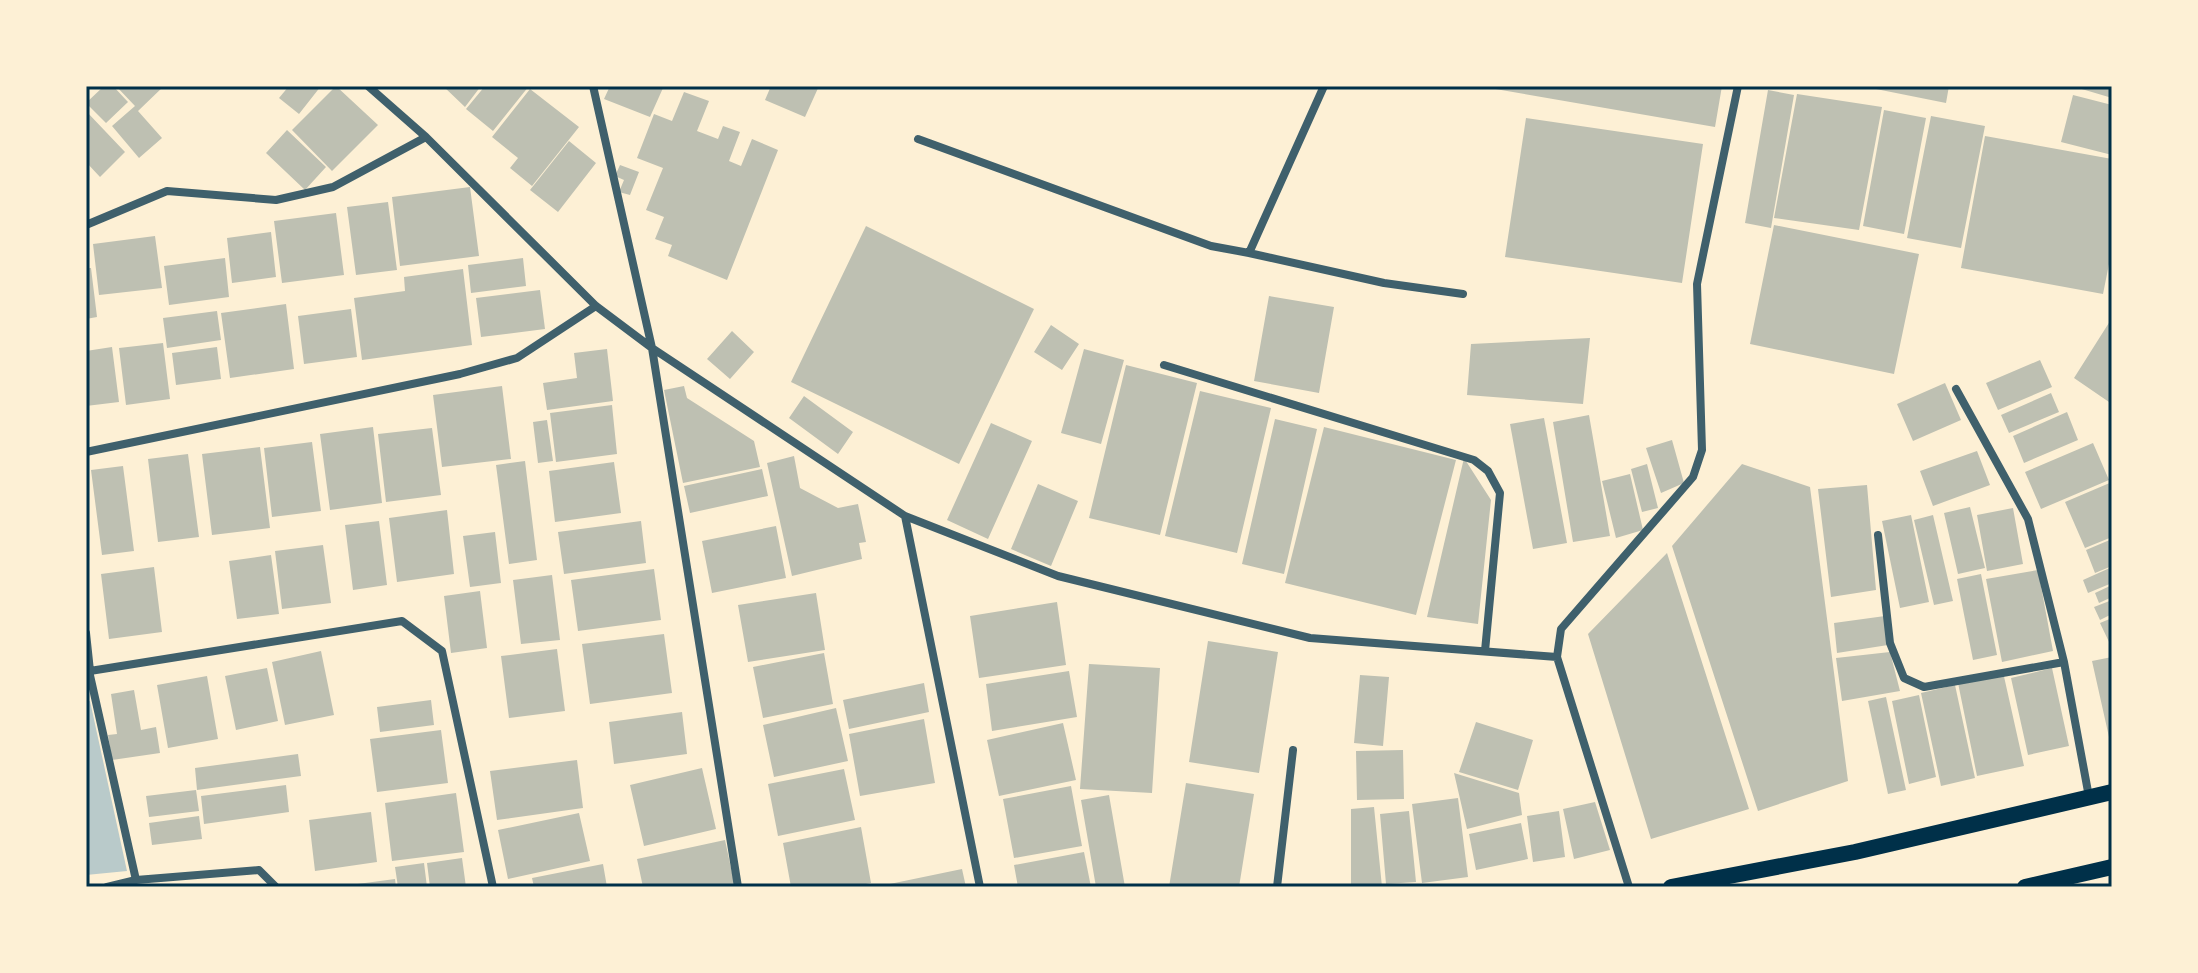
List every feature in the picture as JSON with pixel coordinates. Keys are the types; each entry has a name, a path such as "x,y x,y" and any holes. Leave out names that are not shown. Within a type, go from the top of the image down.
{"main road":[{"path":"1671,887 1855,852 2112,792"},
{"path":"2025,887 2112,867"}],"street":[{"path":"368,86 426,137 596,306 652,348 905,516 1058,576 1310,638 1557,657"},
{"path":"593,86 652,348 738,887"},
{"path":"1249,253 1324,86"},
{"path":"1629,887 1557,657 1561,629 1693,477 1702,450 1697,284 1738,86"},
{"path":"86,225 167,191 276,200 333,187 426,137"},
{"path":"918,139 1211,246 1384,283 1463,294"},
{"path":"86,452 460,374 517,358 596,306"},
{"path":"1164,365 1474,460 1488,471 1500,493 1485,651"},
{"path":"1956,389 2028,519 2064,662 2089,797"},
{"path":"905,516 980,887"},
{"path":"1878,535 1890,643 1904,678 1924,687 2064,662"},
{"path":"88,671 402,621 442,651 493,887"},
{"path":"86,633 88,671 136,880"},
{"path":"1277,887 1293,750"},
{"path":"107,887 136,880 259,870 276,887"}],"shaded area":[{"path":"90,701 127,871 86,875 86,702"}],"building":[{"path":"104,86 113,86 128,102 106,123 86,103"},
{"path":"116,86 164,86 138,111 162,138 139,158 112,126 135,106"},
{"path":"289,86 321,86 299,114 279,98"},
{"path":"336,86 378,125 332,171 292,130"},
{"path":"443,86 481,86 465,107"},
{"path":"485,86 529,86 493,131 466,109"},
{"path":"610,86 663,88 650,117 604,99"},
{"path":"771,86 819,86 805,117 765,100"},
{"path":"1478,86 1722,86 1715,127"},
{"path":"1861,86 1949,86 1946,103"},
{"path":"2112,86 2112,98 2075,87"},
{"path":"530,89 579,127 532,186 510,168 518,158 492,137"},
{"path":"1768,90 1794,95 1771,228 1745,223"},
{"path":"684,92 709,101 697,131 718,139 723,126 740,132 729,161 741,166 752,139 778,150 727,280 668,256 672,245 655,239 664,217 646,210 663,168 637,158 654,114 672,121"},
{"path":"1797,94 1882,107 1859,230 1774,218"},
{"path":"2073,95 2112,105 2112,155 2061,142"},
{"path":"1884,110 1926,118 1904,234 1863,226"},
{"path":"86,111 125,152 100,177 86,162"},
{"path":"1931,116 1985,126 1961,248 1907,238"},
{"path":"1526,118 1703,144 1682,283 1505,257"},
{"path":"287,130 326,167 305,190 266,153"},
{"path":"1985,136 2112,159 2112,249 2103,294 1961,268"},
{"path":"569,141 596,163 558,212 530,190"},
{"path":"620,165 639,172 630,195 619,192 624,180 615,176"},
{"path":"470,187 479,256 400,266 392,197"},
{"path":"388,202 397,270 356,275 347,207"},
{"path":"336,213 344,275 282,283 274,221"},
{"path":"1774,225 1919,254 1894,374 1750,344"},
{"path":"866,226 1034,309 959,464 791,382"},
{"path":"271,232 276,277 232,283 227,238"},
{"path":"155,236 162,288 99,295 93,244"},
{"path":"225,258 229,297 169,305 164,266"},
{"path":"523,258 526,286 471,293 468,265"},
{"path":"86,268 91,268 97,317 86,319"},
{"path":"463,269 472,345 362,360 354,298 405,291 404,277"},
{"path":"540,290 545,329 481,337 476,298"},
{"path":"1269,296 1334,307 1319,393 1254,381"},
{"path":"286,304 294,369 230,378 221,313"},
{"path":"351,309 357,357 304,364 298,316"},
{"path":"217,311 221,340 167,348 163,318"},
{"path":"2112,318 2112,397 2109,402 2074,378"},
{"path":"1051,325 1079,344 1062,370 1034,352"},
{"path":"732,331 754,352 730,379 707,359"},
{"path":"1590,338 1583,404 1467,395 1471,344"},
{"path":"163,343 170,399 126,405 119,348"},
{"path":"112,347 119,402 86,406 86,351"},
{"path":"217,347 221,379 176,385 172,353"},
{"path":"607,349 613,401 547,410 543,383 577,378 574,353"},
{"path":"1084,349 1124,360 1101,444 1061,433"},
{"path":"2040,360 2052,387 1998,410 1986,383"},
{"path":"1126,365 1197,383 1160,535 1089,518"},
{"path":"1945,383 1961,420 1913,441 1897,404"},
{"path":"502,386 511,459 442,467 433,395"},
{"path":"684,386 687,398 754,441 760,467 683,483 664,390"},
{"path":"1200,391 1271,408 1237,553 1165,536"},
{"path":"2051,393 2059,412 2009,433 2001,415"},
{"path":"804,396 853,432 838,454 789,418"},
{"path":"612,405 617,454 556,462 550,413"},
{"path":"2067,412 2078,440 2024,463 2013,436"},
{"path":"1589,415 1610,536 1573,542 1553,422"},
{"path":"1544,418 1567,543 1533,549 1510,424"},
{"path":"1275,419 1317,429 1284,574 1242,564"},
{"path":"547,420 553,461 538,463 533,422"},
{"path":"991,423 1032,441 988,539 947,520"},
{"path":"373,427 382,503 330,510 320,434"},
{"path":"1324,427 1456,460 1416,615 1285,583"},
{"path":"432,428 441,495 386,502 378,434"},
{"path":"1672,440 1684,483 1661,493 1646,448"},
{"path":"312,442 321,511 272,517 264,448"},
{"path":"2093,443 2109,480 2041,509 2025,472"},
{"path":"260,447 270,528 212,535 202,454"},
{"path":"1977,451 1990,485 1933,506 1920,471"},
{"path":"188,454 199,537 158,542 148,459"},
{"path":"794,456 800,488 838,508 858,504 866,542 859,543 862,559 792,576 767,463"},
{"path":"1464,458 1491,500 1478,624 1427,617"},
{"path":"525,461 537,560 509,564 496,465"},
{"path":"614,462 621,513 555,522 549,471"},
{"path":"1647,464 1658,508 1642,512 1631,469"},
{"path":"1742,464 1810,487 1848,781 1758,811 1672,546"},
{"path":"123,466 134,551 102,555 91,470"},
{"path":"762,469 768,496 690,513 684,486"},
{"path":"1630,474 1643,530 1616,538 1602,481"},
{"path":"2112,482 2112,537 2085,548 2065,502"},
{"path":"1038,484 1078,501 1051,566 1011,549"},
{"path":"1867,485 1876,590 1831,597 1818,489"},
{"path":"1970,507 1985,568 1958,574 1944,513"},
{"path":"2013,508 2023,564 1987,571 1977,515"},
{"path":"447,510 454,574 397,582 389,518"},
{"path":"1911,515 1929,602 1900,608 1882,521"},
{"path":"1933,515 1953,601 1934,605 1914,520"},
{"path":"379,521 387,585 353,590 345,525"},
{"path":"641,521 646,563 564,574 558,532"},
{"path":"776,526 786,578 712,593 702,541"},
{"path":"495,532 501,583 470,587 463,536"},
{"path":"2112,539 2112,566 2095,573 2086,550"},
{"path":"323,545 331,603 282,609 275,551"},
{"path":"1667,553 1749,809 1651,839 1588,634"},
{"path":"271,555 279,614 237,619 229,561"},
{"path":"154,567 162,632 109,639 101,574"},
{"path":"2112,567 2112,583 2088,593 2083,580"},
{"path":"654,569 661,620 578,631 571,580"},
{"path":"2038,570 2053,651 2002,662 1986,579"},
{"path":"1981,574 1997,655 1973,660 1957,579"},
{"path":"552,575 560,640 521,644 513,580"},
{"path":"2112,585 2112,597 2099,603 2095,593"},
{"path":"480,591 487,648 451,653 444,596"},
{"path":"816,593 825,650 748,662 738,605"},
{"path":"2112,600 2112,614 2100,620 2094,607"},
{"path":"1057,602 1066,665 979,678 970,616"},
{"path":"1885,616 1888,645 1837,653 1834,623"},
{"path":"2112,618 2112,643 2110,644 2100,623"},
{"path":"664,634 672,693 590,704 582,644"},
{"path":"1208,641 1278,652 1259,773 1189,762"},
{"path":"557,649 565,711 509,718 501,656"},
{"path":"321,651 334,715 285,725 272,662"},
{"path":"1890,652 1900,691 1842,701 1836,658"},
{"path":"824,653 833,704 763,718 753,667"},
{"path":"2112,657 2112,746 2111,746 2092,661"},
{"path":"1089,664 1160,668 1152,793 1080,789"},
{"path":"267,668 278,721 236,730 225,676"},
{"path":"2052,668 2069,746 2028,755 2011,678"},
{"path":"1069,671 1077,717 992,731 986,684"},
{"path":"2003,672 2024,766 1977,776 1958,683"},
{"path":"1360,675 1389,677 1383,746 1354,743"},
{"path":"207,676 218,739 168,748 157,685"},
{"path":"924,683 929,712 849,729 843,700"},
{"path":"1955,685 1975,778 1941,786 1921,693"},
{"path":"134,690 141,730 156,727 160,753 112,760 108,735 117,734 111,694"},
{"path":"1919,695 1936,777 1909,784 1892,701"},
{"path":"1886,697 1906,790 1888,794 1868,701"},
{"path":"431,700 434,725 380,732 377,707"},
{"path":"836,708 848,761 774,777 763,725"},
{"path":"682,712 687,754 614,764 609,722"},
{"path":"924,719 935,783 860,796 849,734"},
{"path":"1476,722 1533,740 1518,790 1459,772"},
{"path":"1063,723 1076,780 999,796 987,740"},
{"path":"441,730 448,783 377,792 370,739"},
{"path":"1403,750 1404,799 1357,800 1356,751"},
{"path":"298,754 301,776 197,790 195,768"},
{"path":"577,760 583,808 497,820 490,771"},
{"path":"702,768 716,829 644,846 630,785"},
{"path":"844,769 855,820 778,836 768,784"},
{"path":"1454,773 1519,793 1522,815 1467,829"},
{"path":"1186,783 1254,794 1239,887 1169,887"},
{"path":"286,785 289,812 204,824 201,796"},
{"path":"1071,786 1082,846 1014,858 1003,799"},
{"path":"196,790 199,811 149,817 146,796"},
{"path":"456,793 464,852 392,861 385,803"},
{"path":"1109,795 1125,887 1096,887 1081,800"},
{"path":"1458,798 1468,877 1422,883 1412,804"},
{"path":"1595,802 1610,850 1574,859 1563,809"},
{"path":"1374,807 1382,887 1351,887 1351,809"},
{"path":"1409,811 1416,882 1386,884 1380,814"},
{"path":"1559,811 1565,857 1533,862 1527,816"},
{"path":"371,812 377,862 315,871 309,820"},
{"path":"579,813 590,861 508,879 498,830"},
{"path":"199,816 202,839 152,845 149,823"},
{"path":"1521,823 1528,859 1476,870 1469,834"},
{"path":"861,827 871,883 851,887 791,887 783,843"},
{"path":"725,840 735,887 643,887 637,859"},
{"path":"1084,852 1091,887 1018,887 1014,865"},
{"path":"462,858 466,887 430,887 427,863"},
{"path":"424,863 427,887 398,887 395,867"},
{"path":"603,864 607,887 534,887 532,878"},
{"path":"962,869 966,887 880,887 880,886"},
{"path":"395,879 396,887 350,887 350,885"}]}
